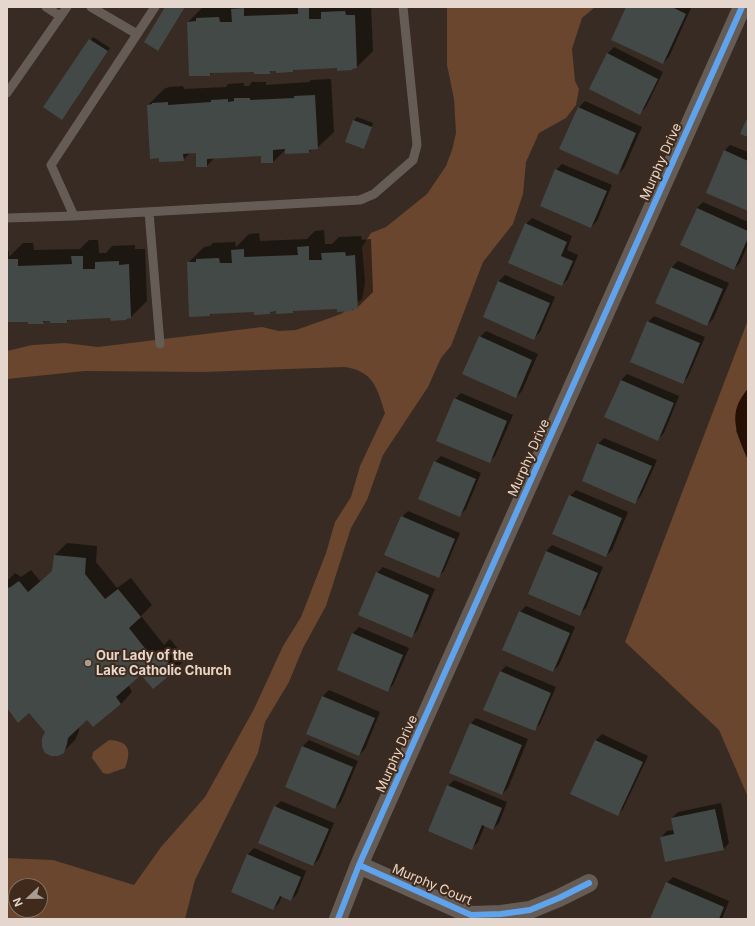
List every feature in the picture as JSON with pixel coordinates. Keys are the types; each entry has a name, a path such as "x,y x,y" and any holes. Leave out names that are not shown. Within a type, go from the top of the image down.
{"street":[{"name":"Murphy Drive","path":"338,919 359,865 742,7"},
{"name":"Murphy Court","path":"359,865 471,915 501,914 530,910 589,883"}],"lane":[{"path":"46,7 60,16"},
{"path":"8,87 67,7"},
{"path":"91,7 137,34"},
{"path":"74,216 51,165 155,7"},
{"path":"7,218 74,216 360,200 374,194 413,160 416,145 403,7"},
{"path":"149,212 160,344"}],"shaded area":[{"path":"447,7 595,7 582,18 572,49 575,81 579,89 576,105 566,118 539,133 526,162 523,194 513,224 483,262 451,346 441,358 428,387 383,455 367,500 351,528 326,606 303,648 289,682 265,722 258,753 195,880 185,919 7,919 7,858 53,860 134,885 161,847 205,797 254,709 283,646 301,617 326,553 335,522 351,497 360,466 385,413 377,390 370,379 359,371 345,367 203,372 85,371 7,379 7,351 32,345 65,343 98,347 262,327 279,331 296,330 341,314 362,299 365,283 362,247 371,233 386,227 427,194 446,166 456,133 454,99 447,65"},
{"path":"748,320 748,389 745,392 736,431 748,460 748,797 719,730 625,642"},
{"path":"748,389 748,460 737,432 735,415 741,398"},
{"path":"109,740 121,742 125,745 128,751 128,756 125,768 108,774 103,773 92,758 93,752"}],"building":[{"path":"165,7 185,7 158,51 144,42"},
{"path":"298,7 309,7 309,19 321,19 321,12 345,11 346,15 355,15 357,68 352,69 353,70 337,71 337,68 293,70 293,72 276,73 276,71 270,71 270,74 254,74 254,72 210,73 210,76 189,76 187,22 196,21 196,18 219,17 220,22 232,22 231,9 244,8 244,16 298,14"},
{"path":"626,7 672,7 686,14 663,64 611,40"},
{"path":"89,39 108,51 62,120 43,107"},
{"path":"607,53 658,79 640,115 589,89"},
{"path":"315,95 318,149 309,150 309,153 285,154 285,149 273,150 273,163 261,163 261,156 207,159 207,167 196,167 196,153 183,154 184,161 159,162 159,158 150,159 147,105 152,103 168,102 168,105 211,102 211,100 228,99 228,102 234,101 234,98 250,98 250,100 294,98 294,96"},
{"path":"578,107 636,133 618,175 559,149"},
{"path":"748,116 748,137 740,134"},
{"path":"353,120 372,127 364,149 345,142"},
{"path":"724,150 748,161 748,211 706,193"},
{"path":"555,169 607,191 591,228 540,206"},
{"path":"697,208 748,231 748,238 734,270 680,245"},
{"path":"525,223 567,242 561,256 573,261 562,286 508,263"},
{"path":"309,246 309,260 322,260 321,253 345,252 346,256 355,255 358,309 337,312 337,309 293,311 293,313 276,314 276,311 270,312 270,314 254,315 254,312 210,314 210,316 189,317 187,262 196,262 196,259 219,258 220,263 232,263 231,250 244,249 244,257 298,255 297,247"},
{"path":"71,256 83,256 83,269 95,269 95,262 119,261 119,265 129,264 131,318 126,320 111,321 110,318 67,320 67,323 50,323 50,321 43,321 44,324 7,322 7,259 18,259 18,266 72,264"},
{"path":"671,267 723,289 707,326 655,303"},
{"path":"498,281 550,303 534,340 483,317"},
{"path":"647,321 700,343 683,384 630,362"},
{"path":"479,336 532,360 516,398 462,374"},
{"path":"621,380 674,403 658,441 604,417"},
{"path":"454,398 507,421 490,463 436,441"},
{"path":"597,443 652,466 635,504 582,481"},
{"path":"434,461 476,479 460,517 418,499"},
{"path":"569,495 622,518 606,557 552,534"},
{"path":"401,516 455,539 439,578 384,555"},
{"path":"546,551 598,573 580,616 528,594"},
{"name":"Our Lady of the Lake Catholic Church","path":"54,555 86,558 85,574 105,599 118,589 141,617 129,628 151,656 158,650 175,671 153,689 141,675 116,697 121,704 93,727 87,720 68,738 64,753 58,756 51,756 45,753 42,747 42,738 45,732 29,713 18,723 7,708 7,586 9,588 19,581 28,592 52,571"},
{"path":"376,572 429,595 412,638 358,615"},
{"path":"519,611 570,633 553,672 502,650"},
{"path":"352,633 403,655 388,692 337,670"},
{"path":"500,671 551,693 535,731 483,710"},
{"path":"322,696 375,718 359,756 306,734"},
{"path":"470,723 522,745 502,795 449,773"},
{"path":"595,740 643,762 618,816 570,794"},
{"path":"302,746 353,767 335,809 285,787"},
{"path":"447,785 502,808 493,830 482,825 472,850 428,831"},
{"path":"274,806 329,829 313,866 258,843"},
{"path":"715,809 724,850 665,862 660,837 674,834 671,818"},
{"path":"247,854 301,877 291,901 280,896 273,910 231,892"},
{"path":"666,882 724,907 719,919 650,919"}],"cycle path":[{"path":"338,919 359,865 742,7"},
{"path":"359,865 471,915 501,914 530,910 589,883"}],"place":[{"name":"Our Lady of the Lake Catholic Church","path":"88,663"}]}
